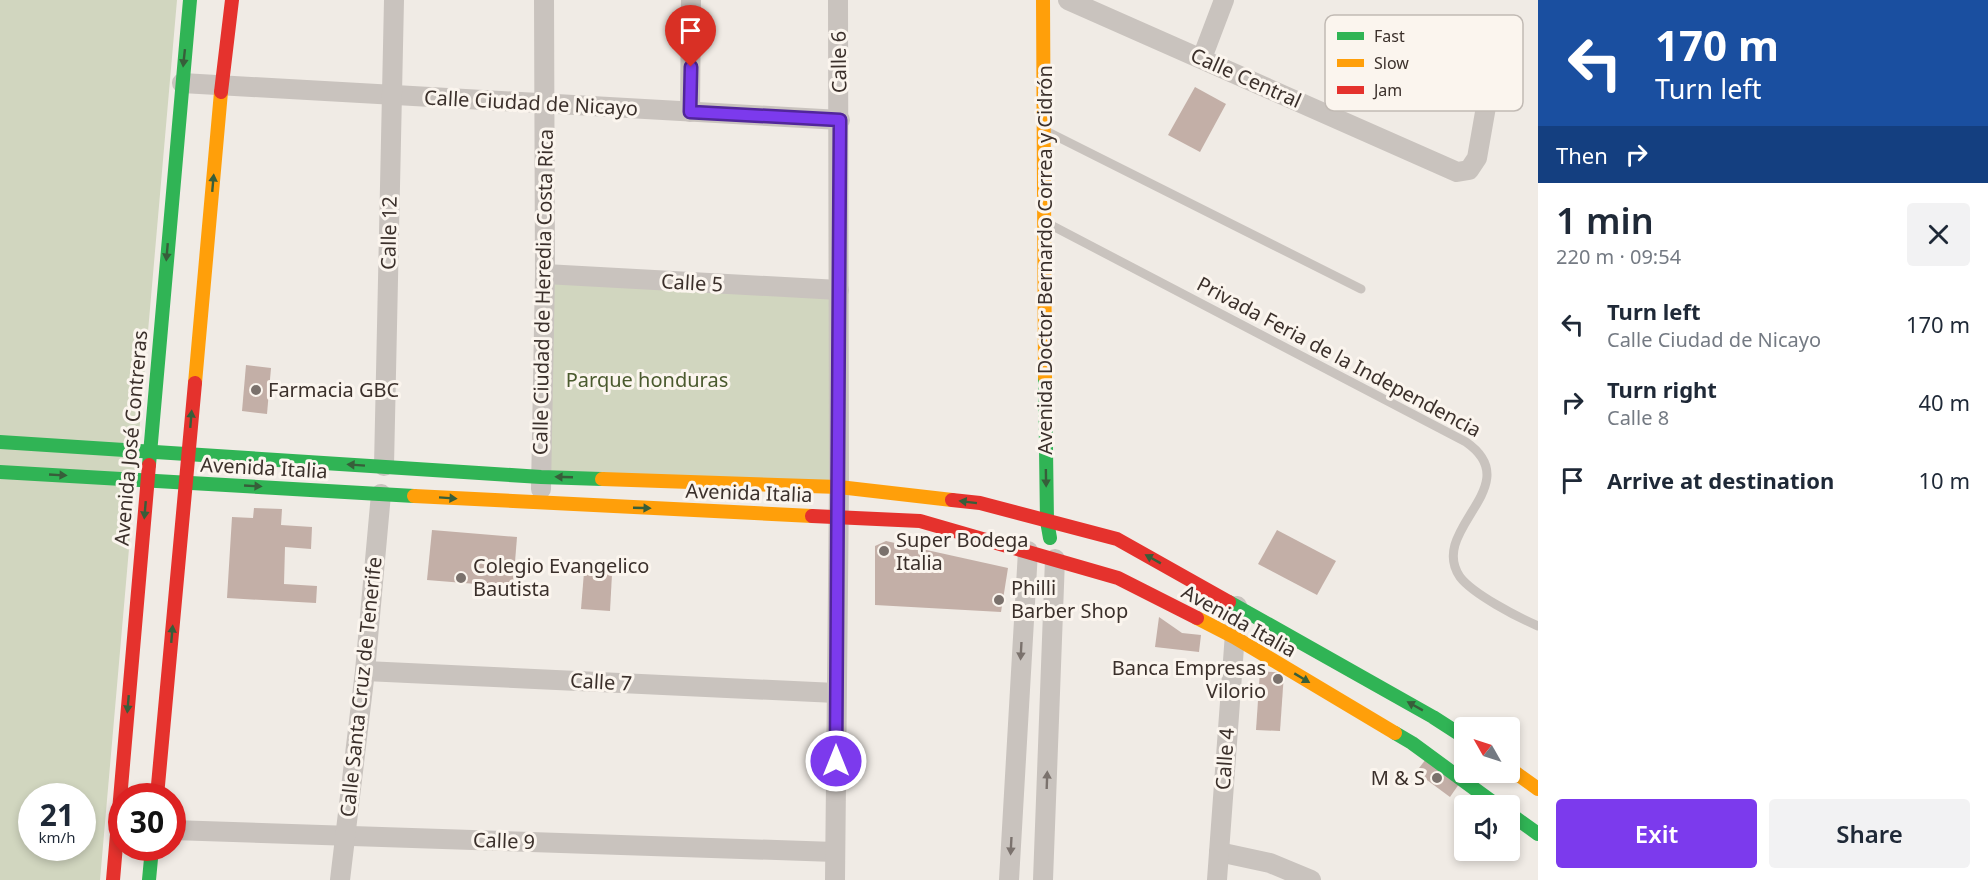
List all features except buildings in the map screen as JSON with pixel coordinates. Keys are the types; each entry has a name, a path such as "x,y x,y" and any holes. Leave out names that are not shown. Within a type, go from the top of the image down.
{"street":[{"name":"Avenida José Contreras","path":"123,783 190,0"},
{"path":"158,783 222,85 232,0"},
{"name":"Calle 12","path":"384,466 394,0"},
{"name":"Calle Ciudad de Heredia Costa Rica","path":"541,504 546,274 544,0"},
{"path":"690,112 691,0"},
{"name":"Calle 6","path":"836,880 840,120 838,0"},
{"name":"Avenida Doctor Bernardo Correa y Cidrón","path":"1043,0 1047,521 1055,559 1044,880"},
{"name":"Calle Central","path":"1068,0 1457,172 1469,170 1477,158 1485,111"},
{"path":"1202,58 1224,0"},
{"name":"Calle Ciudad de Nicayo","path":"182,83 840,120"},
{"name":"Calle 5","path":"546,274 839,290"},
{"name":"Avenida Italia","path":"0,442 541,477 838,487 980,504 1117,539 1454,731"},
{"name":"Avenida Italia","path":"0,472 541,504 920,521 1118,578 1234,637 1412,743 1483,795"},
{"name":"Calle Santa Cruz de Tenerife","path":"340,880 365,671 381,494"},
{"path":"1009,880 1028,551 1047,521"},
{"name":"Calle 4","path":"1217,880 1237,606"},
{"name":"Calle 7","path":"365,671 836,693"},
{"path":"1520,776 1538,789"},
{"path":"1520,821 1538,834"},
{"name":"Calle 9","path":"186,830 835,852"},
{"path":"1219,852 1270,863 1311,880"},
{"name":"Avenida José Contreras","path":"113,880 115,861"},
{"path":"149,880 151,861"}],"lane":[{"path":"1044,129 1361,289"},
{"name":"Privada Feria de la Independencia","path":"1043,220 1466,442 1478,451 1486,463 1488,477 1484,491 1455,545 1454,560 1459,575 1470,588 1538,626"}],"green space":[{"path":"0,0 177,0 100,880 0,880"},
{"name":"Parque honduras","path":"545,274 839,290 839,487 541,477"}],"traffic: fast":[{"path":"149,465 190,0"},
{"path":"1045,377 1047,521 1050,538"},
{"path":"0,442 602,479"},
{"path":"0,472 414,496"},
{"path":"1229,602 1454,731"},
{"path":"1395,733 1483,795"},
{"path":"1520,821 1538,834"},
{"path":"149,880 151,861"}],"traffic: slow":[{"path":"1043,0 1045,377"},
{"path":"195,383 221,92"},
{"path":"602,479 839,487 952,500"},
{"path":"414,496 812,516"},
{"path":"1197,618 1234,637 1395,733"},
{"path":"1520,776 1538,789"}],"traffic: jam":[{"path":"221,92 232,0"},
{"path":"158,783 195,383"},
{"path":"113,880 149,465"},
{"path":"952,500 980,503 1117,539 1229,602"},
{"path":"812,516 920,521 1118,578 1197,618"}],"place":[{"name":"Farmacia GBC","path":"256,390"},
{"name":"Super Bodega Italia","path":"884,551"},
{"name":"Colegio Evangelico Bautista","path":"461,578"},
{"name":"Philli Barber Shop","path":"999,600"},
{"name":"Banca Empresas Vilorio","path":"1278,679"},
{"name":"M & S","path":"1437,778"}],"route":[{"path":"691,67 690,112 840,120 836,761"}]}
